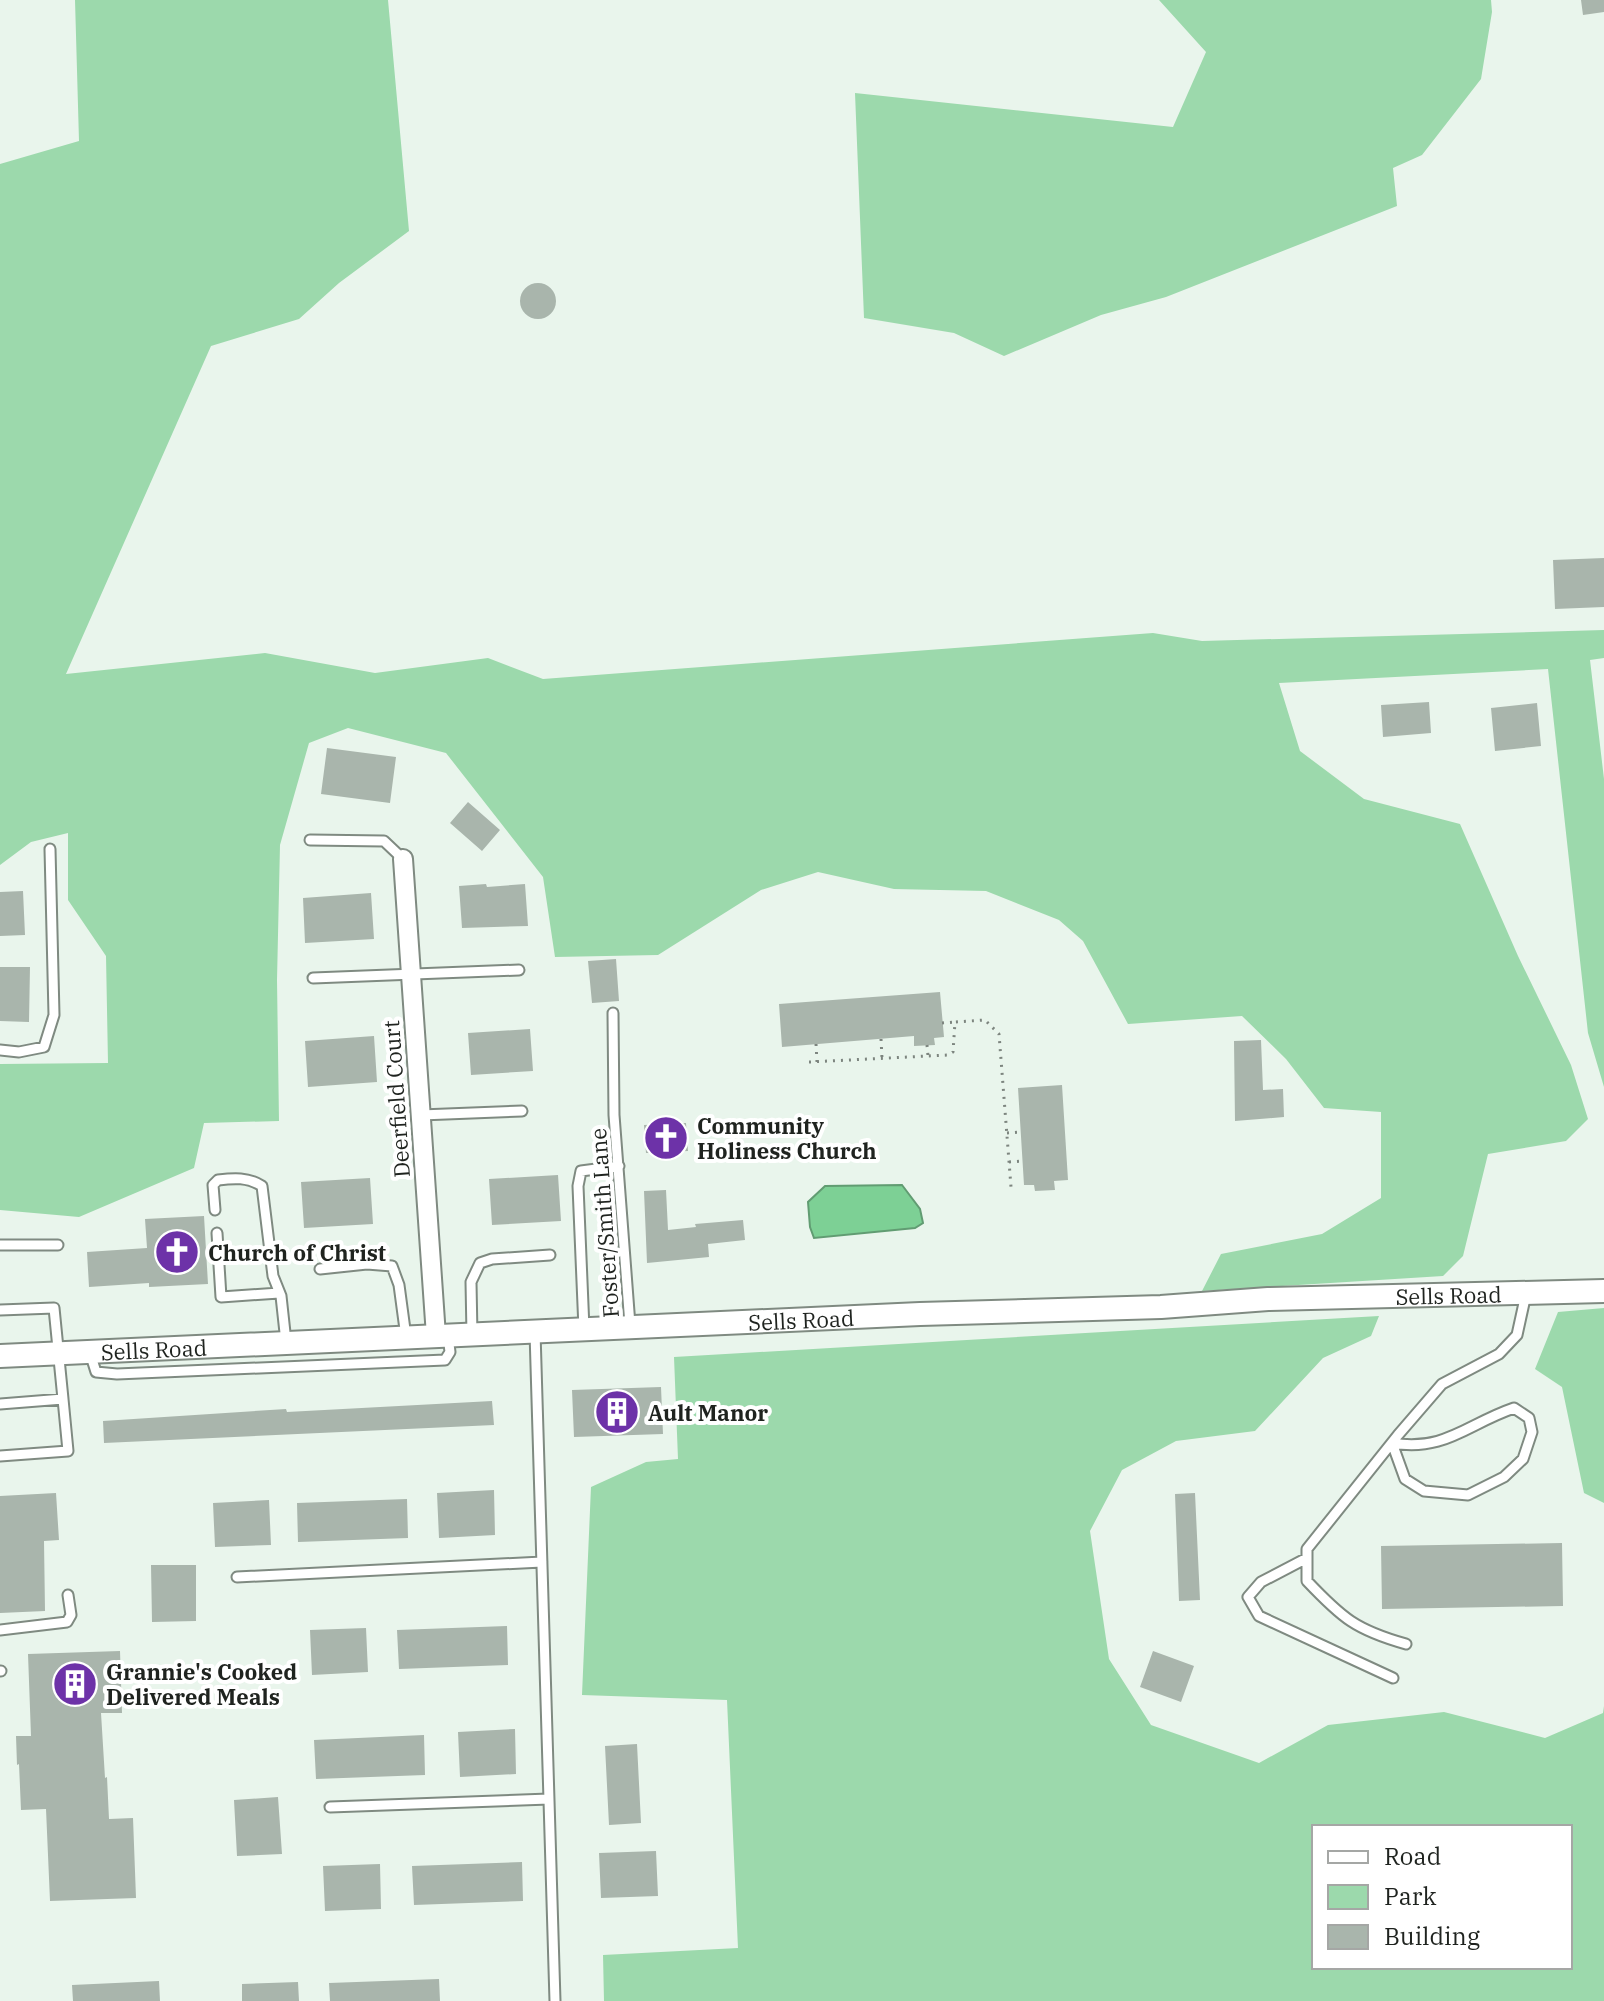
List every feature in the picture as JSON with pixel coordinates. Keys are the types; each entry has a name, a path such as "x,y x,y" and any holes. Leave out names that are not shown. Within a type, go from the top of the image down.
{"street":[{"name":"Deerfield Court","path":"403,859 421,1115 442,1336"},
{"name":"Sells Road","path":"0,1356 920,1314 1161,1307 1268,1299 1604,1291"}],"lane":[{"path":"310,840 384,841 403,859"},
{"path":"0,1050 19,1052 44,1047 54,1015 50,849"},
{"path":"313,978 519,970"},
{"name":"Foster/Smith Lane","path":"613,1013 614,1115 630,1329"},
{"path":"421,1115 522,1111"},
{"path":"584,1330 578,1186 581,1171 619,1166"},
{"path":"215,1210 213,1185 218,1180 241,1179 262,1186 273,1276 279,1293 286,1342"},
{"path":"217,1233 221,1297 279,1293"},
{"path":"0,1245 58,1245"},
{"path":"472,1335 471,1282 480,1263 492,1259 550,1255"},
{"path":"320,1269 367,1264 392,1266 399,1285 406,1337"},
{"path":"1406,1644 1374,1635 1339,1615 1307,1581 1307,1549 1442,1384 1499,1354 1517,1335 1526,1294"},
{"path":"0,1310 54,1308 68,1451 0,1456"},
{"path":"535,1332 555,2001"},
{"path":"90,1353 96,1372 445,1360 450,1352 442,1336"},
{"path":"379,1338 382,1363"},
{"path":"312,1341 314,1365"},
{"path":"243,1344 245,1368"},
{"path":"175,1348 175,1371"},
{"path":"0,1404 63,1399"},
{"path":"1514,1408 1529,1418 1532,1432 1523,1459 1504,1477 1468,1495 1424,1491 1405,1479 1392,1443 1414,1446 1444,1441 1497,1413 1514,1408"},
{"path":"1307,1558 1261,1582 1248,1597 1259,1616 1393,1678"},
{"path":"237,1577 542,1562"},
{"path":"0,1630 67,1622 71,1615 68,1595"},
{"path":"330,1807 549,1799"}],"path":[{"path":"942,1023 985,1020 999,1034 1011,1187"},
{"path":"809,1062 953,1052 955,1022"},
{"path":"881,1039 882,1058"},
{"path":"816,1044 817,1062"},
{"path":"927,1045 928,1056"},
{"path":"1007,1133 1021,1132"},
{"path":"1009,1162 1023,1161"}],"green space":[{"path":"75,0 388,0 409,231 339,283 299,319 211,346 66,674 265,653 375,673 488,658 543,679 1153,633 1202,641 1604,630 1604,658 1590,660 1604,779 1604,1087 1588,1033 1548,669 1279,683 1300,751 1364,799 1460,824 1518,956 1571,1065 1588,1119 1566,1141 1488,1154 1463,1256 1443,1276 1202,1291 1221,1254 1322,1234 1381,1198 1381,1112 1324,1108 1286,1059 1242,1016 1128,1024 1083,941 1059,920 986,891 894,889 818,872 761,890 658,955 555,957 543,877 446,753 348,728 309,743 280,845 277,980 279,1121 204,1123 194,1168 79,1217 0,1210 0,1064 108,1063 106,956 68,900 68,833 31,842 0,865 0,164 79,141"},
{"path":"1159,0 1491,0 1492,12 1481,79 1422,155 1393,168 1397,206 1166,297 1101,315 1004,356 954,333 864,318 855,93 1173,127 1206,52"},
{"path":"1604,1308 1604,1503 1584,1493 1562,1387 1535,1369 1558,1312"},
{"path":"1379,1316 1371,1336 1323,1358 1255,1431 1176,1441 1122,1470 1090,1531 1109,1659 1151,1725 1259,1763 1328,1725 1444,1712 1545,1738 1603,1713 1604,1706 1604,2001 604,2001 603,1955 738,1948 727,1700 582,1695 591,1487 646,1462 678,1459 674,1357"}],"shaded area":[{"path":"902,1185 920,1209 923,1223 915,1228 814,1238 808,1202 825,1186"}],"building":[{"path":"1581,0 1604,0 1604,12 1583,15"},
{"path":"538,283 550,289 556,301 550,313 538,319 526,313 520,301 526,289"},
{"path":"1604,558 1604,607 1555,609 1553,560"},
{"path":"1429,702 1431,733 1383,737 1381,705"},
{"path":"1537,703 1541,746 1495,751 1491,708"},
{"path":"327,748 396,757 390,803 321,794"},
{"path":"468,802 500,830 482,851 450,823"},
{"path":"486,884 487,887 525,884 528,926 462,928 459,886"},
{"path":"23,891 25,935 0,936 0,892"},
{"path":"371,893 374,939 305,943 303,898"},
{"path":"616,959 619,1001 592,1003 588,961"},
{"path":"0,967 30,967 29,1022 0,1021"},
{"path":"940,992 944,1037 934,1038 935,1045 914,1046 914,1036 782,1047 779,1004"},
{"path":"530,1029 533,1071 471,1075 468,1033"},
{"path":"374,1036 377,1082 308,1087 305,1041"},
{"path":"1261,1040 1263,1090 1283,1089 1284,1117 1235,1121 1234,1041"},
{"path":"1062,1085 1068,1180 1054,1181 1055,1190 1035,1191 1034,1185 1024,1185 1018,1088"},
{"name":"Community Holiness Church","path":"686,1123 688,1151 646,1153 644,1125"},
{"path":"558,1175 561,1221 492,1225 489,1179"},
{"path":"370,1178 373,1224 304,1228 301,1182"},
{"path":"666,1190 668,1230 743,1220 745,1240 708,1244 709,1257 647,1263 644,1191"},
{"name":"Church of Christ","path":"204,1216 208,1284 149,1287 149,1283 89,1287 87,1252 147,1248 145,1219"},
{"name":"Ault Manor","path":"661,1387 663,1434 574,1437 572,1390"},
{"path":"492,1401 494,1425 104,1443 103,1421 286,1409 287,1412"},
{"path":"494,1490 495,1535 439,1538 437,1493"},
{"path":"56,1493 59,1540 44,1541 45,1611 0,1613 0,1496"},
{"path":"1195,1493 1200,1600 1179,1601 1175,1494"},
{"path":"407,1499 408,1538 298,1542 297,1503"},
{"path":"269,1500 271,1545 215,1547 213,1503"},
{"path":"1562,1543 1563,1606 1382,1609 1381,1546"},
{"path":"151,1565 196,1565 196,1621 152,1622"},
{"path":"507,1626 508,1665 399,1669 397,1630"},
{"path":"366,1628 368,1672 312,1675 310,1630"},
{"path":"120,1651 122,1713 101,1713 105,1778 109,1819 133,1818 136,1898 50,1901 46,1809 21,1810 16,1736 31,1736 28,1654"},
{"path":"1153,1651 1194,1666 1181,1702 1140,1687"},
{"path":"515,1729 516,1774 460,1777 458,1732"},
{"path":"424,1735 425,1775 316,1779 314,1740"},
{"path":"637,1744 641,1823 609,1825 605,1746"},
{"path":"278,1797 282,1854 237,1856 234,1800"},
{"path":"656,1851 658,1896 601,1898 599,1853"},
{"path":"522,1862 523,1901 414,1905 412,1866"},
{"path":"380,1864 381,1909 325,1911 323,1866"},
{"path":"439,1979 440,2001 330,2001 329,1983"},
{"path":"159,1981 160,2001 73,2001 72,1985"},
{"path":"298,1982 299,2001 242,2001 242,1984"}],"place":[{"name":"Community Holiness Church","path":"666,1138"},
{"name":"Church of Christ","path":"177,1252"},
{"name":"Ault Manor","path":"617,1412"},
{"name":"Grannie's Cooked Delivered Meals","path":"75,1684"}]}
